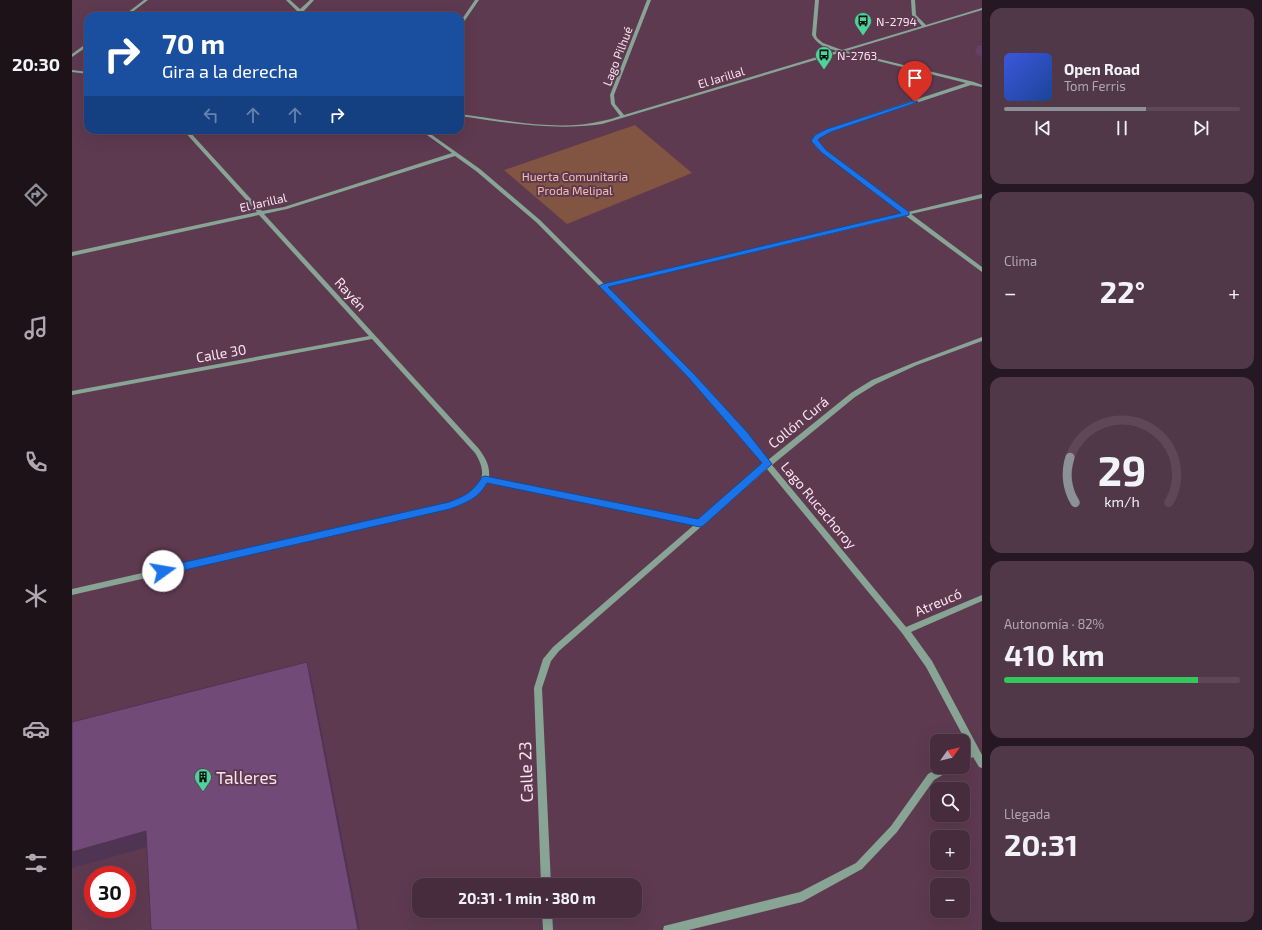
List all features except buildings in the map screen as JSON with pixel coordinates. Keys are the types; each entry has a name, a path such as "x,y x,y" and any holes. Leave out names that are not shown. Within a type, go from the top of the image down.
{"street":[{"path":"130,12 146,0"},
{"path":"288,0 301,11 312,0"},
{"path":"464,19 477,0"},
{"name":"Lago Pilhué","path":"623,117 613,104 612,95 649,0"},
{"path":"817,0 814,32 815,39 823,45 841,52 982,86"},
{"path":"913,0 914,15 924,26"},
{"name":"El Jarillal","path":"464,116 574,127 588,126 841,52 982,8"},
{"path":"72,56 84,47"},
{"path":"72,71 84,72"},
{"path":"972,84 829,130 817,136 815,141 824,151 982,270"},
{"name":"Rayén","path":"189,134 483,459 486,468 485,479"},
{"name":"Lago Rucachoroy","path":"428,134 478,170 515,201 603,286 691,376 744,435 905,631 929,664 982,764"},
{"name":"El Jarillal","path":"72,254 261,213 317,199 455,154"},
{"path":"603,286 982,196"},
{"name":"Calle 30","path":"72,393 374,337"},
{"name":"Collón Curá","path":"547,659 556,649 768,464 853,395 874,382 982,339"},
{"path":"72,592 450,505 465,500 478,491 485,479 700,523"},
{"name":"Atreucó","path":"905,631 982,598"},
{"name":"Calle 23","path":"546,878 538,688 547,659"},
{"path":"970,754 975,751"},
{"path":"668,930 802,897 859,866 894,829 931,777 936,774"},
{"path":"548,918 548,930"}],"green space":[{"name":"Huerta Comunitaria Proda Melipal","path":"635,125 692,173 567,224 504,170"}],"place":[{"name":"N-2794","path":"863,36"},
{"name":"N-2763","path":"824,70"},
{"name":"Talleres","path":"203,792"}],"route":[{"path":"163,571 450,505 465,500 478,491 485,479 700,523 768,464 718,405 603,286 906,214 824,151 815,141 817,136 829,130 915,102"}]}
